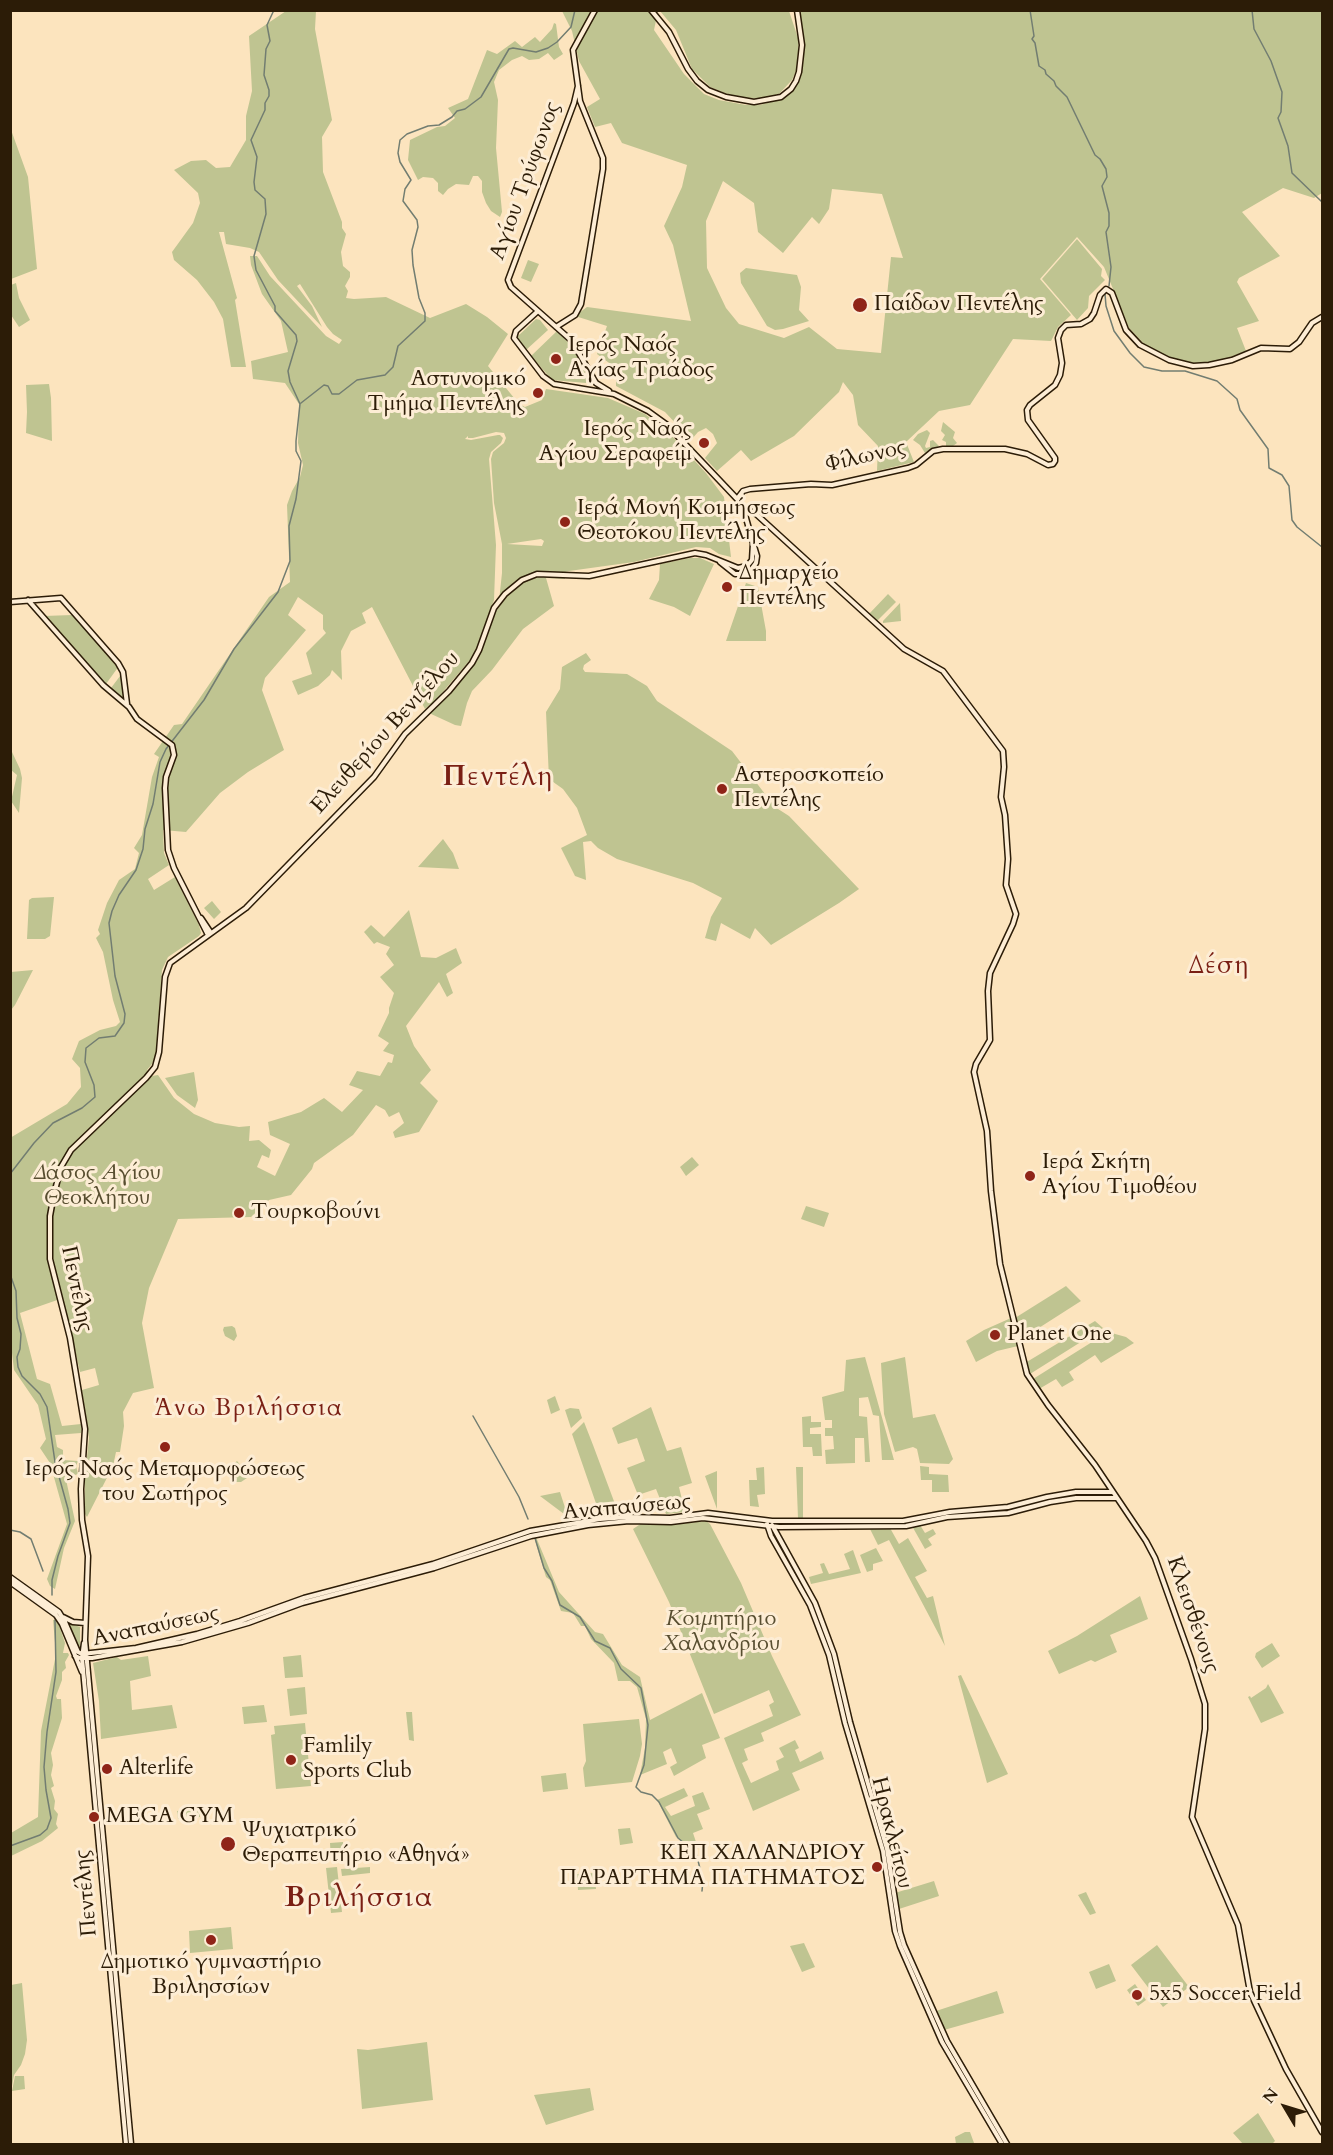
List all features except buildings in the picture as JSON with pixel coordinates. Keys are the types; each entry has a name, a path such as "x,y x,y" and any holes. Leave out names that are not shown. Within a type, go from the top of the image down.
{"main road":[{"path":"556,327 577,313 581,304 603,169 603,158 580,101 573,50 596,10"},
{"path":"651,10 669,32 688,69 697,81 708,90 720,95 750,102 777,98 795,85 802,52 797,10"},
{"name":"Αγίου Τρύφωνος","path":"538,311 511,287 508,280 574,103 578,86"},
{"path":"574,103 576,100 580,101"},
{"name":"Φίλωνος","path":"737,499 743,491 750,489 836,484 910,467 935,450 967,448 1012,450 1027,454 1048,465 1055,463 1055,458 1028,420 1027,410 1055,385 1060,375 1062,363 1058,338 1061,330 1066,326 1081,324 1090,319 1100,295 1106,289 1112,294 1126,330 1140,345 1169,360 1193,366 1235,359 1261,348 1288,349 1298,343 1313,322 1323,317"},
{"path":"614,394 584,387 554,384 546,380 516,342 514,338 516,331 538,311 574,343 589,372 599,385 648,411 666,424 737,499 744,511 753,543"},
{"path":"584,387 591,382 589,372"},
{"name":"Κλεισθένους","path":"744,511 749,510 760,518 904,650 943,670 1003,752 1001,799 1005,815 1008,859 1006,885 1016,914 990,973 988,991 990,1040 975,1070 985,1124 1000,1264 1027,1374 1113,1492 1153,1553 1204,1699 1205,1729 1192,1817 1238,1925 1251,1992 1282,2061 1323,2132"},
{"name":"Ελευθερίου Βενιζέλου","path":"210,934 251,904 372,779 405,734 452,687 477,655 496,604 516,585 537,574 584,577 690,553 700,553 738,568 745,567 753,558 753,543"},
{"name":"Ελευθερίου Βενιζέλου","path":"718,560 731,573 740,576 747,575 753,570 757,561 753,543"},
{"path":"10,602 61,598 118,663 123,672 127,705"},
{"path":"28,600 103,685 127,705 136,719 172,745 174,755 165,784 167,846 172,864 210,934"},
{"path":"34,607 38,600"},
{"name":"Πεντέλης","path":"126,2145 84,1678 88,1556 82,1520 81,1484 85,1429 70,1338 50,1259 52,1202 62,1167 71,1150 155,1067 159,1052 167,968 175,959 210,934"},
{"name":"Αναπαύσεως","path":"84,1656 143,1647 197,1634 304,1598 405,1573 535,1530 606,1518 673,1518 708,1513 770,1523 903,1521 950,1512 1008,1507 1076,1492 1113,1492"},
{"name":"Αναπαύσεως","path":"84,1656 143,1650 190,1640 248,1623 300,1604 425,1571 536,1535 571,1529 629,1521 671,1522 703,1518 770,1523 906,1526 947,1517 1008,1513 1076,1497 1117,1498"},
{"name":"Ηρακλείτου","path":"770,1523 810,1605 829,1655 845,1723 883,1851 900,1946 942,2042 1002,2145"},
{"name":"Ηρακλείτου","path":"770,1523 814,1603 834,1654 850,1722 887,1849 904,1945 947,2041 1007,2145"},
{"path":"10,1577 56,1609 62,1616 77,1650 84,1656"},
{"path":"10,1582 56,1615 84,1678"},
{"path":"62,1616 73,1622 85,1623"},
{"path":"75,1656 84,1656"},
{"name":"Πεντέλης","path":"84,1656 131,2145"}],"green space":[{"name":"Δάσος Αγίου Θεοκλήτου","path":"286,11 316,11 315,29 332,120 322,137 323,172 346,234 341,252 343,266 350,272 345,286 348,291 346,298 386,297 430,318 466,304 508,334 488,366 519,404 525,407 542,400 546,389 608,398 645,414 669,433 706,473 724,497 731,557 719,554 710,548 696,547 634,562 569,571 565,572 565,579 546,578 554,606 523,629 492,670 472,691 461,726 429,713 449,695 477,661 499,601 502,544 494,503 491,459 493,452 504,443 506,438 504,433 496,432 473,438 468,438 468,436 465,439 498,435 503,438 491,452 489,459 496,545 494,600 475,654 436,700 425,709 372,607 362,613 366,623 351,631 341,651 342,680 332,670 318,686 298,695 292,681 312,674 306,653 326,633 323,629 323,615 298,597 288,615 306,630 265,678 262,690 284,750 248,772 220,793 186,832 163,830 164,853 169,865 148,879 154,890 175,877 201,933 168,957 162,970 156,1054 147,1070 152,1076 158,1075 174,1098 194,1114 215,1123 239,1127 250,1126 249,1141 259,1140 271,1150 269,1158 262,1155 257,1167 275,1176 290,1144 270,1135 268,1122 301,1112 324,1098 342,1112 363,1090 349,1085 357,1071 380,1076 388,1062 392,1063 394,1055 383,1051 389,1043 378,1036 389,1013 394,993 380,977 394,965 386,954 390,947 377,942 374,944 364,932 371,925 384,937 409,910 421,957 436,958 456,948 462,963 446,974 453,993 447,997 439,982 406,1026 414,1046 431,1070 420,1083 438,1101 419,1132 395,1138 393,1132 404,1123 399,1112 389,1117 385,1110 376,1105 353,1135 314,1163 312,1169 291,1195 269,1200 251,1217 178,1219 149,1288 142,1323 154,1388 133,1393 123,1412 124,1426 120,1452 116,1452 113,1466 87,1517 85,1514 85,1476 89,1438 82,1390 99,1385 95,1368 80,1372 63,1298 20,1313 37,1379 50,1384 62,1426 81,1424 82,1430 81,1433 55,1435 57,1447 63,1450 63,1460 78,1461 76,1466 78,1474 65,1475 75,1521 64,1548 55,1589 50,1586 47,1579 67,1524 50,1463 40,1448 46,1439 38,1405 14,1370 11,1344 10,1138 67,1104 81,1087 80,1068 72,1059 79,1041 100,1030 116,1026 120,1022 103,952 96,938 100,934 98,930 107,903 119,880 135,869 139,853 134,848 142,835 152,777 159,757 154,754 174,725 182,724 269,597 290,582 287,505 303,465 298,443 299,404 285,383 253,379 251,361 288,352 281,321 262,294 250,256 257,256 270,276 326,336 339,344 342,340 327,327 300,284 297,286 312,306 322,327 278,280 259,252 226,244 224,232 219,232 237,298 235,300 246,367 231,367 223,319 214,302 197,280 174,260 172,252 193,223 200,203 198,193 174,170 191,161 206,160 216,168 230,167 246,140 246,116 252,91 249,36","holes":["541,539 544,541 542,546 507,544"]},
{"path":"562,11 658,11 654,30 684,74 704,94 719,100 760,105 784,98 798,82 803,67 804,51 799,11 1322,11 1322,193 1314,198 1283,188 1242,212 1280,256 1239,278 1237,282 1259,321 1237,328 1246,351 1222,360 1198,364 1167,357 1148,348 1129,328 1104,267 1077,237 1040,279 1071,315 1058,327 1051,341 1013,339 970,405 939,411 906,442 914,462 877,471 878,446 858,425 853,395 843,382 839,392 794,436 751,461 741,450 717,471 705,458 717,443 713,434 706,428 698,432 691,440 665,412 616,386 616,368 597,354 607,326 575,316 587,307 691,321 673,245 664,226 682,187 687,165 622,143 611,123 595,127 587,107 600,99 579,61 572,31","holes":["723,181 754,203 758,232 783,253 812,217 819,224 829,209 832,189 882,194 903,258 891,257 881,353 837,349 809,327 784,338 739,324 726,308 707,268 706,221"]},
{"path":"660,11 789,11 799,41 796,71 792,80 779,94 761,99 735,97 710,87 692,69 676,30"},
{"path":"554,23 559,47 563,54 554,60 548,53 539,59 529,60 522,56 512,60 499,70 494,82 498,100 496,148 502,212 500,217 491,211 486,203 482,192 482,181 478,176 473,176 469,185 456,184 443,195 438,191 438,183 433,178 423,177 418,180 408,160 410,140 437,127 445,126 455,118 448,108 468,99 487,50 497,54 515,41 522,47 535,37 540,42 552,29"},
{"path":"10,127 28,177 37,269 11,279"},
{"path":"1077,239 1102,269 1101,276 1105,280 1089,296 1088,308 1077,320 1042,279"},
{"path":"528,260 539,264 531,282 521,278"},
{"path":"746,268 797,275 801,287 799,310 809,321 775,330 767,326 741,283 740,273"},
{"path":"16,283 19,298 30,320 19,327 11,315 11,285"},
{"path":"536,319 540,320 548,330 526,350 517,338"},
{"path":"557,331 572,346 588,378 586,383 552,380 531,356"},
{"path":"49,384 52,441 26,433 26,385"},
{"path":"943,422 955,432 953,438 957,443 953,446 946,447 946,442 942,440 945,435 941,431"},
{"path":"927,430 930,433 926,448 930,447 930,441 933,440 939,446 925,453 913,440 918,434"},
{"path":"700,558 714,564 690,616 674,607 649,599 659,580 660,564"},
{"path":"746,583 758,587 766,641 726,641"},
{"path":"888,594 896,602 877,621 869,614"},
{"path":"900,603 901,621 883,623 883,621"},
{"path":"72,615 119,666 106,684 44,616"},
{"path":"586,653 591,660 584,665 585,672 627,674 647,686 657,701 732,751 775,807 789,816 859,889 771,945 755,928 750,939 721,923 716,941 705,938 711,917 722,898 693,883 617,859 591,841 583,842 586,880 575,876 561,848 587,835 577,808 563,789 549,779 546,712 560,689 562,667"},
{"path":"121,676 124,698 111,688"},
{"path":"11,752 22,778 19,813 11,801 17,775 11,770"},
{"path":"443,839 453,853 459,869 418,867"},
{"path":"54,897 50,936 45,939 27,939 29,900"},
{"path":"212,901 221,912 214,919 204,908"},
{"path":"33,970 15,1005 11,1010 11,972"},
{"path":"194,1072 198,1100 195,1108 177,1095 165,1078"},
{"path":"692,1157 699,1165 686,1176 680,1167"},
{"path":"806,1206 829,1213 824,1227 801,1219"},
{"path":"1066,1286 1081,1301 1020,1340 1015,1318"},
{"name":"Planet One","path":"1011,1318 1018,1346 997,1351 976,1362 966,1341"},
{"path":"1095,1321 1103,1328 1030,1374 1025,1363"},
{"path":"232,1326 237,1336 234,1341 225,1336 223,1330 224,1327"},
{"path":"1108,1332 1126,1337 1134,1343 1101,1363 1095,1355 1069,1372 1074,1380 1062,1387 1056,1379 1039,1389 1033,1379"},
{"path":"865,1357 894,1460 882,1460 879,1416 873,1415 868,1397 859,1398 859,1416 867,1417 870,1462 865,1462 864,1438 855,1438 855,1463 826,1464 825,1450 834,1449 833,1436 825,1436 825,1428 832,1428 832,1420 825,1420 822,1397 844,1391 846,1360"},
{"path":"905,1357 913,1418 935,1414 953,1459 949,1464 920,1463 917,1449 913,1447 895,1452 884,1414 881,1363"},
{"path":"555,1396 560,1410 551,1414 547,1400"},
{"path":"651,1407 667,1451 681,1447 692,1483 679,1487 685,1512 666,1514 656,1489 638,1495 627,1468 645,1461 637,1438 618,1444 612,1428"},
{"path":"579,1409 582,1418 571,1428 565,1410"},
{"path":"811,1416 811,1422 821,1422 821,1427 810,1428 810,1434 821,1434 822,1456 813,1456 812,1447 803,1447 802,1417"},
{"path":"584,1422 618,1512 600,1515 572,1434"},
{"path":"237,1461 248,1474 247,1478 241,1482 236,1482 229,1474 229,1468"},
{"path":"920,1466 929,1467 929,1474 948,1475 949,1492 932,1492 932,1480 921,1480"},
{"path":"764,1467 765,1494 757,1495 759,1507 750,1506 749,1480 757,1480 756,1468"},
{"path":"796,1467 803,1467 803,1518 798,1518"},
{"path":"717,1471 717,1509 705,1476"},
{"path":"560,1492 568,1517 540,1496"},
{"name":"Κοιμητήριο Χαλανδρίου","path":"706,1521 710,1524 741,1583 772,1656 801,1715 761,1733 764,1741 744,1749 748,1760 742,1763 751,1783 779,1770 776,1761 784,1757 779,1748 795,1740 799,1748 795,1750 800,1762 821,1751 824,1759 792,1773 800,1790 753,1811 724,1738 773,1716 769,1705 774,1702 769,1690 714,1714 669,1602 633,1529 642,1523 671,1525"},
{"path":"920,1525 925,1533 933,1529 936,1534 928,1539 932,1545 925,1549 912,1526"},
{"path":"890,1528 899,1544 908,1538 927,1571 915,1577 927,1598 933,1596 945,1646 889,1540 878,1545 870,1529"},
{"path":"534,1537 536,1537 559,1592 595,1632 603,1634 622,1665 640,1677 650,1720 702,1693 720,1738 702,1745 706,1758 674,1776 670,1767 677,1763 671,1748 663,1752 667,1764 640,1775 645,1748 646,1719 637,1687 630,1681 618,1681 614,1663 591,1639 585,1626 581,1626 573,1613 561,1611 550,1580 546,1577"},
{"path":"876,1548 883,1561 873,1564 873,1570 867,1572 860,1555"},
{"path":"853,1550 861,1573 811,1584 809,1577 823,1573 820,1564 824,1563 829,1574 850,1569 844,1554"},
{"path":"1140,1596 1148,1619 1110,1635 1117,1652 1059,1674 1048,1651 1077,1636"},
{"path":"53,1620 57,1620 65,1643 63,1653 69,1655 56,1696 57,1699 61,1699 62,1718 51,1753 53,1765 51,1775 54,1786 51,1788 55,1801 54,1809 58,1814 56,1824 58,1828 42,1841 11,1856 11,1833 38,1817 41,1731 56,1654"},
{"path":"69,1623 80,1627 80,1647 77,1645"},
{"path":"1272,1643 1280,1656 1262,1668 1255,1657 1256,1653"},
{"path":"301,1655 303,1677 285,1678 283,1657"},
{"path":"148,1656 151,1676 130,1681 132,1710 172,1705 177,1728 101,1739 99,1701 93,1663 117,1657 121,1660"},
{"path":"961,1675 1008,1774 987,1783 958,1676"},
{"path":"1268,1684 1284,1713 1261,1723 1248,1697 1251,1698 1266,1688"},
{"path":"305,1687 307,1714 290,1716 287,1689"},
{"path":"264,1705 267,1722 244,1724 242,1707"},
{"path":"406,1712 412,1712 414,1741 409,1740"},
{"path":"639,1719 642,1744 632,1782 585,1787 583,1768 586,1761 583,1724"},
{"name":"Famlily Sports Club","path":"305,1723 311,1786 276,1789 271,1735 275,1734 274,1726"},
{"path":"566,1773 568,1789 543,1792 541,1776"},
{"path":"684,1788 688,1796 665,1807 671,1816 695,1806 692,1796 703,1792 710,1809 697,1814 703,1829 693,1833 698,1848 694,1851 676,1837 657,1800"},
{"path":"200,1808 200,1817 178,1819 177,1811"},
{"path":"630,1828 633,1843 620,1845 618,1829"},
{"path":"343,1842 344,1860 331,1861 330,1843"},
{"path":"337,1867 342,1912 331,1913 326,1868"},
{"path":"370,1867 370,1873 342,1876 341,1869"},
{"path":"594,1873 596,1889 578,1890 577,1874"},
{"path":"934,1881 939,1896 899,1909 895,1893"},
{"path":"1086,1892 1096,1913 1090,1915 1078,1895"},
{"name":"Δημοτικό γυμναστήριο Βριλησσίων","path":"231,1927 233,1949 190,1953 189,1931"},
{"path":"804,1943 815,1967 802,1972 790,1946"},
{"path":"1157,1945 1189,1987 1163,2007 1131,1965"},
{"path":"1109,1964 1116,1981 1096,1989 1089,1972"},
{"path":"22,1983 27,2040 25,2054 14,2075 11,2092 11,1985"},
{"name":"5x5 Soccer Field","path":"1135,1984 1146,2000 1138,2006 1127,1990"},
{"path":"997,1991 1004,2013 944,2030 936,2011"},
{"path":"427,2042 433,2100 362,2109 357,2049 368,2050"},
{"path":"15,2076 24,2076 25,2089 12,2091"},
{"path":"590,2088 594,2110 546,2125 534,2095"},
{"path":"1258,2113 1275,2141 1272,2144 1243,2144 1233,2133"},
{"path":"970,2132 974,2143 956,2144 955,2137"}],"waterway":[{"path":"10,1174 53,1123 82,1108 95,1097 94,1085 85,1062 86,1048 99,1038 115,1036 124,1023 125,1014 115,976 109,923 119,895 136,870 143,849 145,829 153,804 160,762 166,749 204,700 234,649 278,592 290,561 289,526 296,499 301,461 296,451 300,404 290,382 288,371 297,341 296,335 275,311 275,306 256,270 254,256 266,214 265,199 255,190 257,157 251,140 269,96 264,75 266,49 270,41 267,25 274,10"},
{"path":"301,403 324,385 328,386 332,394 339,394 357,380 385,375 393,367 398,346 425,321 413,265 412,250 418,227 417,220 403,201 405,189 411,180 400,162 398,153 400,140 407,134 428,126 439,125 481,97 509,49 536,52 557,42 571,27 575,10"},
{"path":"1030,10 1034,36 1032,39 1035,43 1039,66 1067,97 1095,155 1106,169 1107,177 1102,186 1109,213 1109,226 1106,232 1111,267 1109,286"},
{"path":"1252,10 1254,29 1271,61 1282,92 1281,112 1278,118 1288,146 1292,173 1322,202"},
{"path":"1105,294 1106,306 1114,331 1144,367 1162,371 1185,371 1217,381 1237,399 1240,410 1268,449 1269,468 1282,475 1289,486 1292,520 1297,527 1322,547"},
{"path":"10,1274 16,1291 17,1318 21,1334 17,1357 18,1367 22,1376 40,1394 47,1407 55,1462 70,1523 58,1556 52,1580 52,1595"},
{"path":"473,1416 519,1497 528,1519"},
{"path":"10,1530 20,1532 31,1539 43,1571"},
{"path":"535,1538 544,1568 552,1581 560,1605 580,1617 595,1641 610,1648 621,1669 641,1688 648,1725 644,1765 636,1787 641,1792 652,1795 659,1802 678,1838 696,1853 703,1880 702,1891"},
{"path":"10,1846 40,1835 47,1829 51,1818 44,1767 56,1672 55,1620"},
{"path":"10,2022 10,2039"}],"place":[{"name":"Παίδων Πεντέλης","path":"860,305"},
{"name":"Ιερός Ναός Αγίας Τριάδος","path":"556,359"},
{"name":"Αστυνομικό Τμήμα Πεντέλης","path":"538,393"},
{"name":"Ιερός Ναός Αγίου Σεραφείμ","path":"704,443"},
{"name":"Ιερά Μονή Κοιμήσεως Θεοτόκου Πεντέλης","path":"565,522"},
{"name":"Δημαρχείο Πεντέλης","path":"727,587"},
{"name":"Αστεροσκοπείο Πεντέλης","path":"722,789"},
{"name":"Ιερά Σκήτη Αγίου Τιμοθέου","path":"1030,1176"},
{"name":"Τουρκοβούνι","path":"239,1213"},
{"name":"Planet One","path":"995,1335"},
{"name":"Ιερός Ναός Μεταμορφώσεως του Σωτήρος","path":"165,1447"},
{"name":"Famlily Sports Club","path":"291,1760"},
{"name":"Alterlife","path":"107,1769"},
{"name":"ΜEGA GYM","path":"94,1817"},
{"name":"Ψυχιατρικό Θεραπευτήριο «Αθηνά»","path":"228,1844"},
{"name":"ΚΕΠ ΧΑΛΑΝΔΡΙΟΥ ΠΑΡΑΡΤΗΜΑ ΠΑΤΗΜΑΤΟΣ","path":"877,1867"},
{"name":"Δημοτικό γυμναστήριο Βριλησσίων","path":"211,1940"},
{"name":"5x5 Soccer Field","path":"1137,1995"}],"district":[{"name":"Πεντέλη","path":"498,779"},
{"name":"Δέση","path":"1219,967"},
{"name":"Άνω Βριλήσσια","path":"249,1409"},
{"name":"Βριλήσσια","path":"359,1900"}]}
